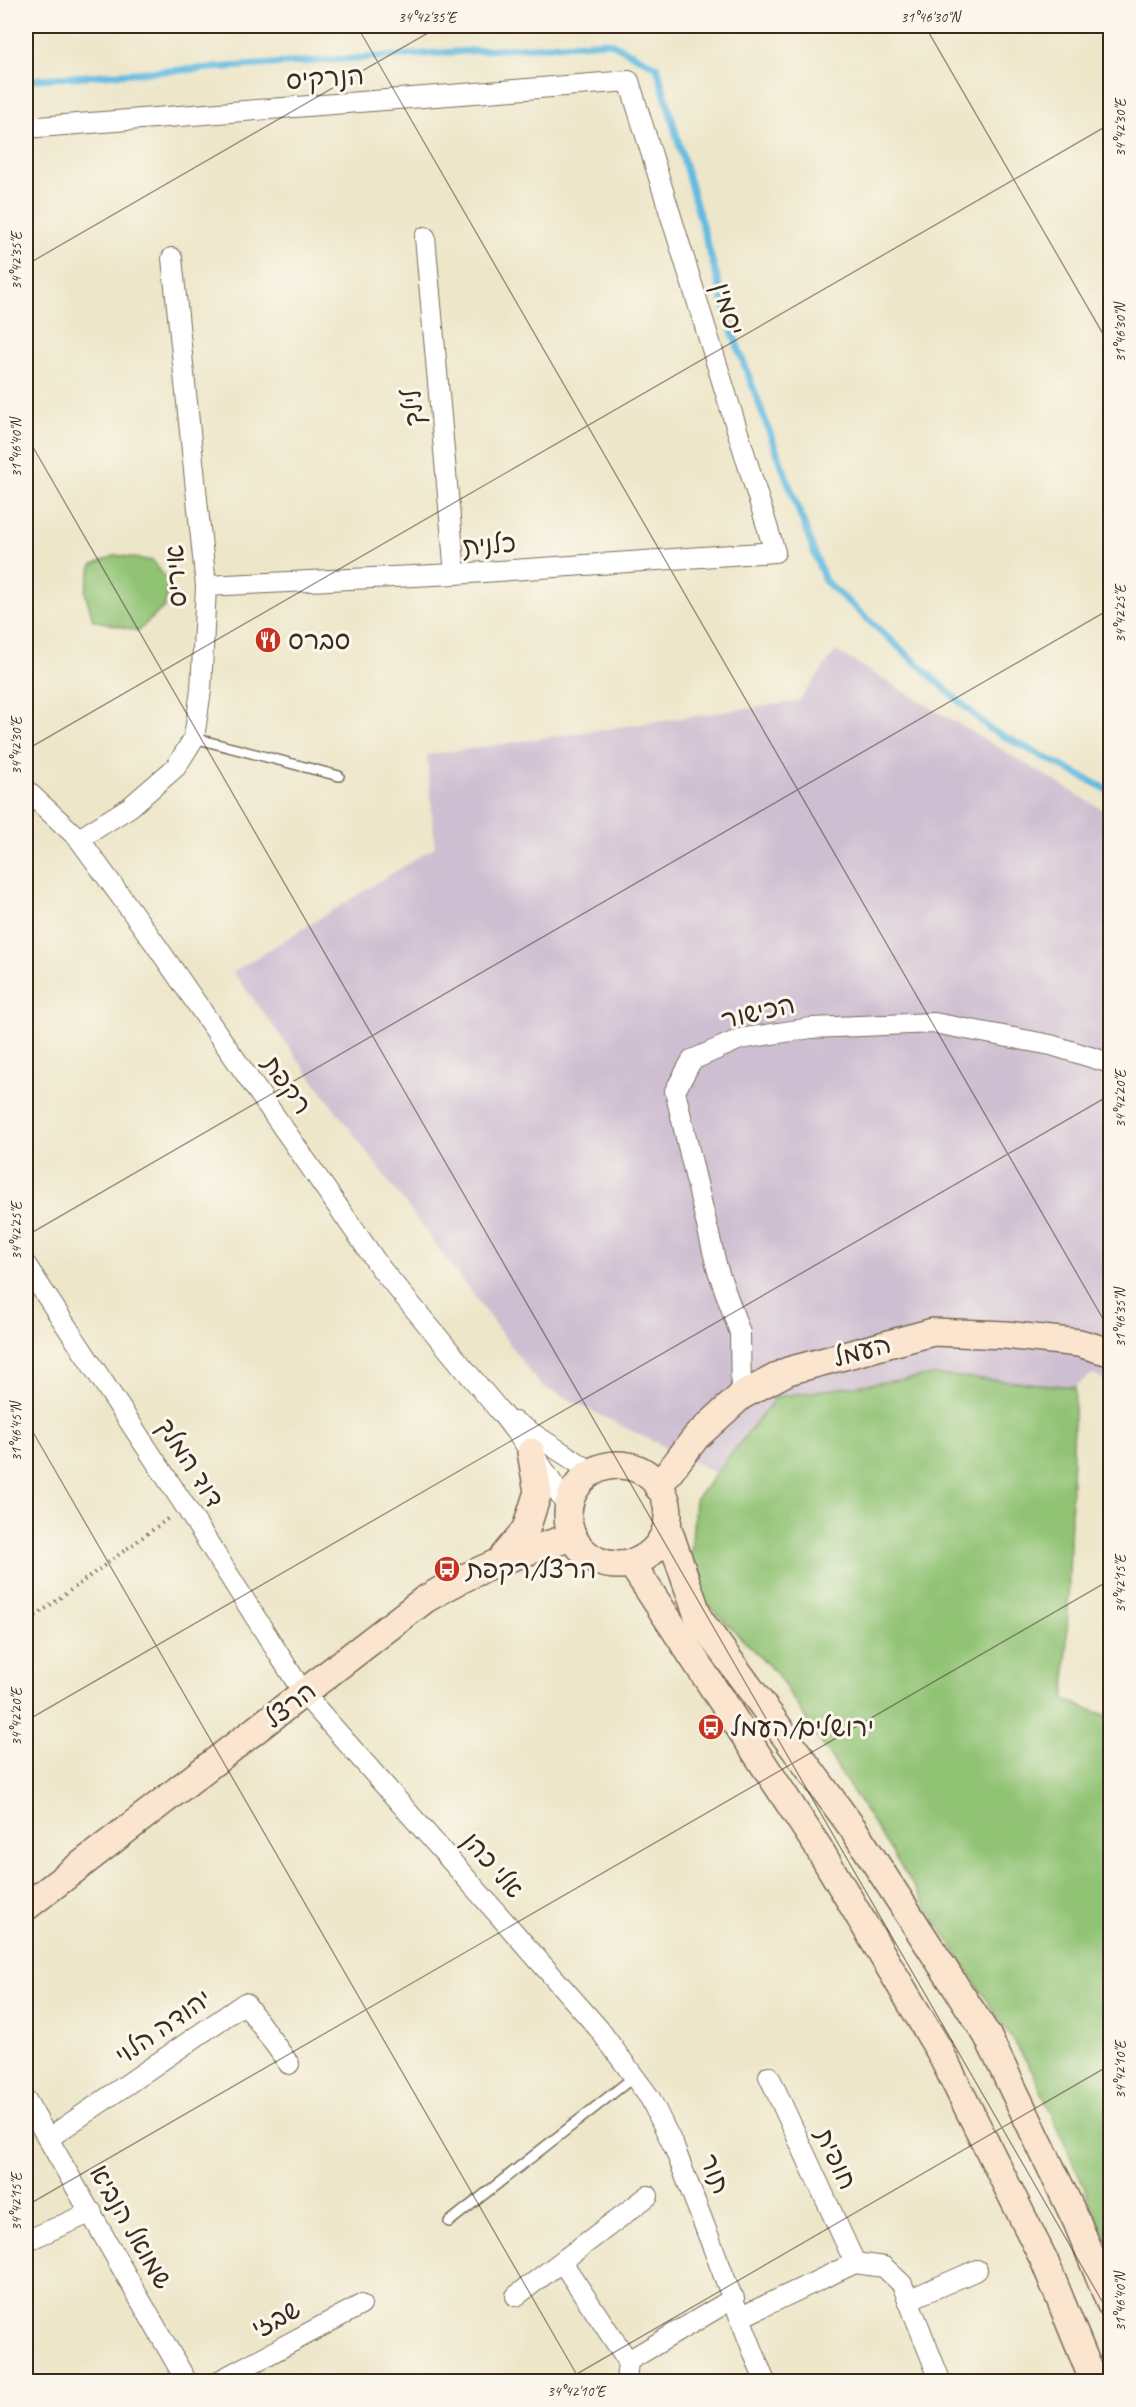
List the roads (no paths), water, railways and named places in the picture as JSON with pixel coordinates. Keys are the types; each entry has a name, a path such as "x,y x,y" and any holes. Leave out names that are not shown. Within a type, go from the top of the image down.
{"street":[{"name":"הנרקיס","path":"26,128 629,81"},
{"name":"יסמין","path":"629,81 775,552"},
{"name":"לילך","path":"425,237 455,574"},
{"name":"איריס","path":"79,839 130,807 176,767 194,738 201,690 206,586 172,258"},
{"name":"כלנית","path":"206,586 455,574 775,552"},
{"name":"רקפת","path":"26,790 79,839 382,1270 502,1414 531,1452 568,1508"},
{"name":"הכישור","path":"741,1396 740,1333 717,1268 675,1091 692,1060 740,1039 801,1029 934,1023 1051,1045 1110,1064"},
{"name":"דוד המלך","path":"26,1265 186,1506 304,1694"},
{"name":"העמל","path":"658,1486 696,1437 741,1396 788,1371 933,1332 1006,1335 1079,1343 1110,1352"},
{"name":"רקפת","path":"502,1414 592,1472"},
{"path":"500,1560 526,1529 538,1492 531,1452"},
{"path":"666,1526 654,1550 631,1563 614,1565 597,1561 583,1551 573,1537 568,1508 581,1481 592,1472 606,1467 628,1467 648,1476 658,1486 666,1505 666,1526 699,1619 854,1830 987,2035 1077,2222 1110,2303"},
{"name":"הרצל","path":"26,1907 424,1600 464,1576 500,1560 573,1537"},
{"path":"631,1563 818,1847 939,2050 1044,2260 1094,2382"},
{"name":"אלי כהן","path":"304,1694 577,2003 635,2076"},
{"name":"יהודה הלוי","path":"49,2138 245,2003 289,2064"},
{"name":"תור","path":"635,2076 674,2147 765,2382"},
{"name":"חופית","path":"769,2076 855,2263"},
{"name":"שמואל הנביא","path":"26,2100 187,2382"},
{"path":"516,2296 648,2196"},
{"path":"26,2241 92,2212"},
{"path":"562,2262 628,2361 626,2382"},
{"path":"741,2317 855,2263 884,2267 902,2284 940,2380 937,2382"},
{"path":"908,2300 977,2271"},
{"path":"628,2361 734,2298"},
{"name":"שבזי","path":"217,2382 361,2305"}],"lane":[{"path":"194,738 339,776"},
{"path":"449,2222 635,2076"}],"waterway":[{"path":"26,80 609,42 657,67 733,334 825,581 990,729 1110,791"}],"place":[{"name":"סברס","path":"268,640"},
{"name":"הרצל/רקפת","path":"447,1569"},
{"name":"ירושלים/העמל","path":"711,1727"}]}
